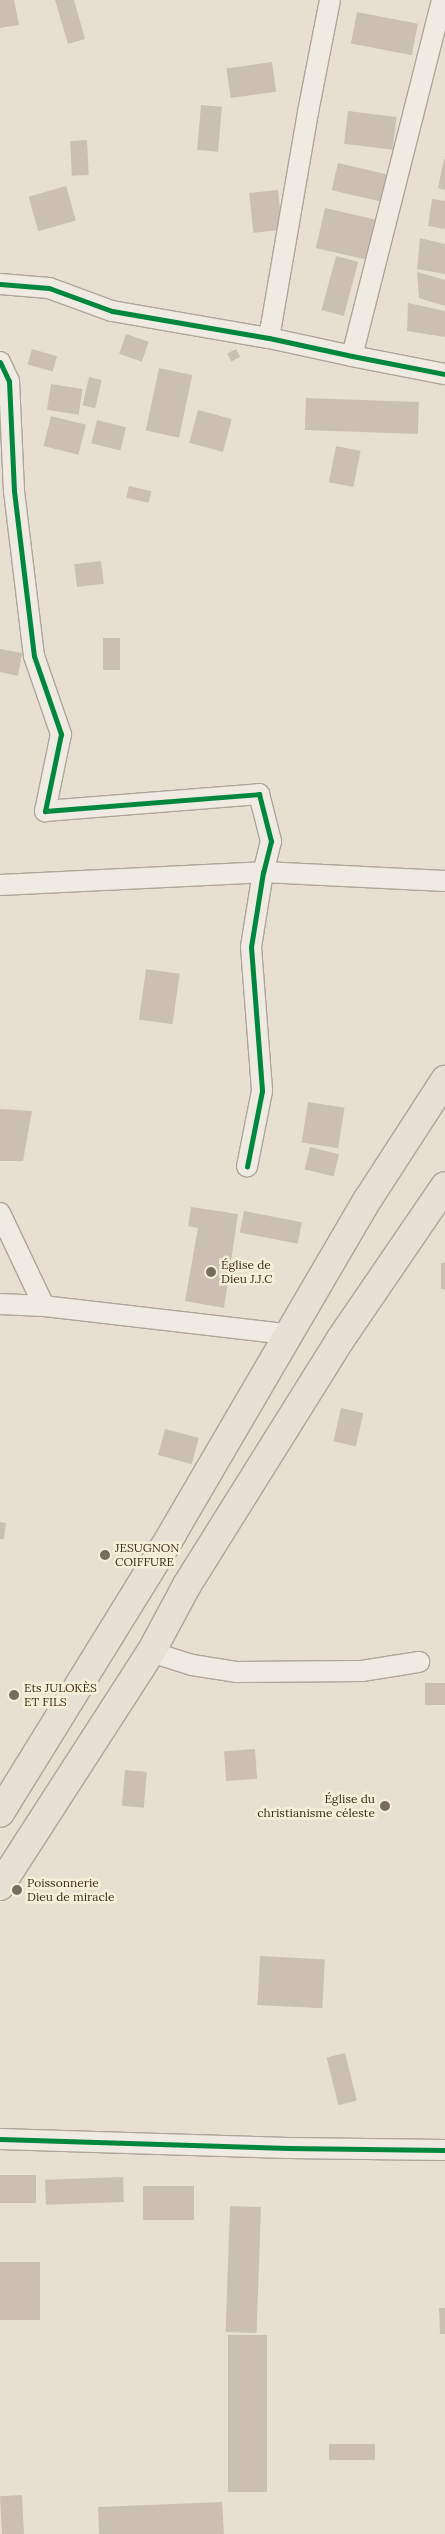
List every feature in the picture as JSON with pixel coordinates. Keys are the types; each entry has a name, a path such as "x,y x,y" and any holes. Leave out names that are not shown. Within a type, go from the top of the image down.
{"main road":[{"path":"0,1813 172,1534 287,1334 368,1199 445,1080"},
{"path":"0,1886 151,1652 187,1585 340,1340 445,1186"}],"street":[{"path":"269,338 308,112 330,0"},
{"path":"352,356 442,0"},
{"path":"0,284 49,288 112,311 269,338 445,374"},
{"path":"0,362 9,381 14,491 34,656 61,734 45,811 259,794 271,841 263,872 251,947 262,1091 247,1167"},
{"path":"0,885 263,872 445,881"},
{"path":"0,1213 44,1306"},
{"path":"0,1304 44,1306 287,1334"},
{"path":"151,1652 192,1665 237,1672 362,1671 419,1662"},
{"path":"0,2139 288,2148 445,2150"}],"building":[{"path":"0,0 14,0 19,25 0,28"},
{"path":"55,0 74,0 85,39 68,44"},
{"path":"357,12 418,24 412,55 351,43"},
{"path":"272,62 276,92 231,98 226,68"},
{"path":"201,105 222,107 218,152 197,150"},
{"path":"348,111 397,117 393,150 344,144"},
{"path":"87,140 89,175 72,176 70,141"},
{"path":"445,159 445,190 438,188"},
{"path":"338,163 387,174 380,202 332,190"},
{"path":"66,186 76,221 38,231 29,197"},
{"path":"278,190 282,230 253,233 249,193"},
{"path":"432,199 445,201 445,229 428,226"},
{"path":"325,208 381,221 371,261 316,248"},
{"path":"420,238 445,244 445,274 417,269"},
{"path":"336,256 358,262 344,316 322,310"},
{"path":"417,272 445,280 445,306 419,298"},
{"path":"408,303 445,311 445,337 407,331"},
{"path":"126,334 149,342 142,362 119,354"},
{"path":"32,349 57,356 53,372 28,364"},
{"path":"236,349 240,357 231,362 227,354"},
{"path":"159,368 192,375 179,438 146,431"},
{"path":"89,377 102,380 95,408 82,405"},
{"path":"51,384 83,389 79,415 47,410"},
{"path":"306,398 419,402 418,434 305,430"},
{"path":"198,410 232,419 223,452 189,443"},
{"path":"51,416 86,425 78,455 44,446"},
{"path":"97,420 126,427 120,451 91,443"},
{"path":"336,446 361,451 353,487 329,482"},
{"path":"129,486 151,491 149,503 126,498"},
{"path":"101,561 104,584 77,587 74,564"},
{"path":"103,638 120,638 120,670 103,670"},
{"path":"0,649 22,653 18,676 0,672"},
{"path":"146,969 180,974 173,1024 139,1020"},
{"path":"308,1102 345,1108 338,1148 302,1142"},
{"path":"0,1109 32,1111 23,1161 0,1161"},
{"path":"310,1147 339,1154 334,1177 304,1169"},
{"path":"191,1207 238,1214 224,1308 185,1301 198,1228 188,1226"},
{"path":"244,1211 302,1222 298,1244 240,1233"},
{"path":"441,1263 445,1263 445,1289 441,1289"},
{"path":"341,1408 363,1413 356,1446 333,1441"},
{"path":"165,1429 199,1438 192,1464 158,1455"},
{"path":"0,1522 6,1523 4,1539 0,1539"},
{"path":"425,1683 445,1683 445,1705 425,1705"},
{"path":"255,1749 257,1779 226,1781 224,1751"},
{"path":"125,1770 147,1772 144,1808 122,1806"},
{"path":"260,1956 325,1959 322,2008 257,2005"},
{"path":"345,2053 357,2101 338,2105 327,2058"},
{"path":"0,2175 36,2175 36,2203 0,2203"},
{"path":"123,2177 124,2202 46,2205 45,2180"},
{"path":"143,2186 194,2186 194,2220 143,2220"},
{"path":"230,2206 261,2207 257,2333 226,2332"},
{"path":"0,2262 40,2262 40,2320 0,2320"},
{"path":"439,2308 445,2308 445,2334 440,2334"},
{"path":"228,2335 267,2335 267,2492 228,2492"},
{"path":"329,2444 375,2444 375,2460 329,2460"},
{"path":"22,2495 24,2534 2,2534 0,2496"},
{"path":"222,2502 224,2534 99,2534 98,2507"}],"cycle path":[{"path":"0,284 49,288 112,311 269,338 445,374"},
{"path":"0,362 9,381 14,491 34,656 61,734 45,811 259,794 271,841 263,872 251,947 262,1091 247,1167"},
{"path":"0,2139 288,2148 445,2150"}],"place":[{"name":"Église de Dieu J.J.C","path":"211,1272"},
{"name":"JESUGNON COIFFURE","path":"105,1555"},
{"name":"Ets JULOKÈS ET FILS","path":"14,1695"},
{"name":"Église du christianisme céleste","path":"385,1806"},
{"name":"Poissonnerie Dieu de miracle","path":"17,1890"}]}
